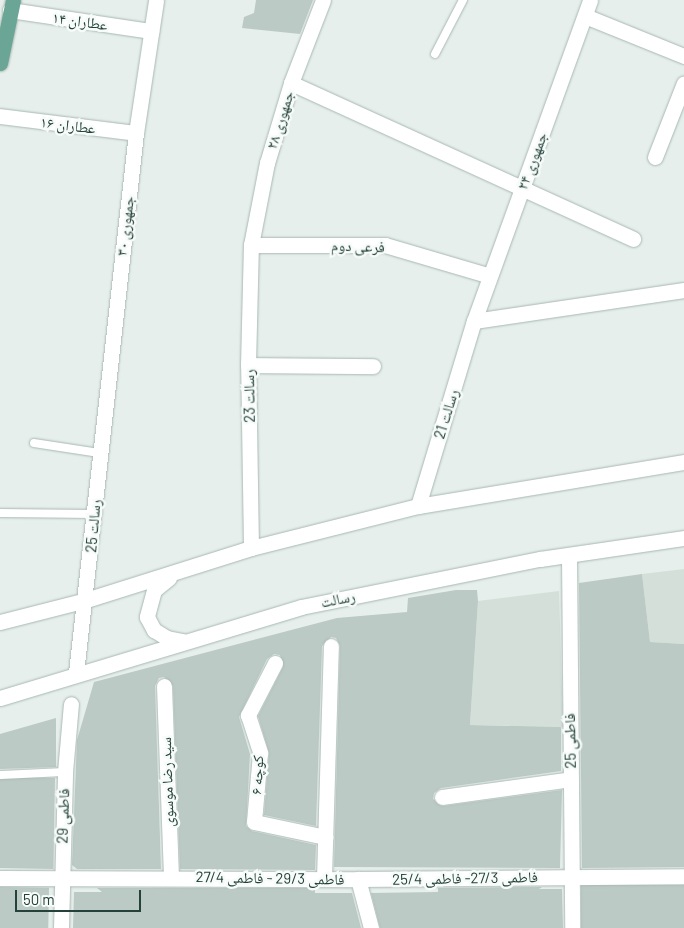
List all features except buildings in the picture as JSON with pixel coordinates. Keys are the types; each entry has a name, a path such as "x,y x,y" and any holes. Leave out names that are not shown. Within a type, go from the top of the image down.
{"main road":[{"path":"0,63 11,5"}],"street":[{"name":"جمهوری ۳۰","path":"99,452 136,133 156,0"},
{"name":"جمهوری ۲۸","path":"251,245 267,163 291,83 323,0"},
{"name":"جمهوری ۲۴","path":"474,321 590,0"},
{"name":"عطاران ۱۴","path":"11,5 151,31"},
{"path":"585,16 684,56"},
{"path":"291,83 633,239"},
{"path":"655,157 684,83"},
{"name":"عطاران ۱۶","path":"0,116 136,133"},
{"name":"فرعی دوم","path":"251,245 385,245 490,276"},
{"name":"رسالت 23","path":"251,245 248,365 251,548"},
{"path":"474,321 684,290"},
{"name":"رسالت 21","path":"418,506 474,321"},
{"path":"248,365 373,366"},
{"name":"رسالت 25","path":"76,673 86,600 99,452"},
{"path":"0,622 86,600 251,548 418,506 684,462"},
{"name":"رسالت","path":"0,698 76,673 301,606 568,555 684,538"},
{"name":"فاطمی 25","path":"568,555 572,928"},
{"path":"176,572 154,590 147,617 154,630 168,638 184,642"},
{"path":"324,878 332,646"},
{"name":"کوچه ۶","path":"275,664 248,715 260,752 254,822 325,837"},
{"name":"سید رضا موسوی","path":"164,686 171,877"},
{"name":"فاطمی 29","path":"61,928 65,772 71,704"},
{"path":"442,798 571,779"},
{"name":"فاطمی 29/3 - فاطمی 27/4","path":"0,878 61,876 358,879"},
{"name":"فاطمی 27/3- فاطمی 25/4","path":"358,879 684,876"},
{"path":"358,879 371,928"}],"lane":[{"path":"436,54 463,0"},
{"path":"34,443 99,452"},
{"path":"0,513 94,514"},
{"path":"0,775 65,772"}],"shaded area":[{"path":"684,569 684,644 650,642 642,574"},
{"path":"559,591 563,727 470,725 478,601"}]}
